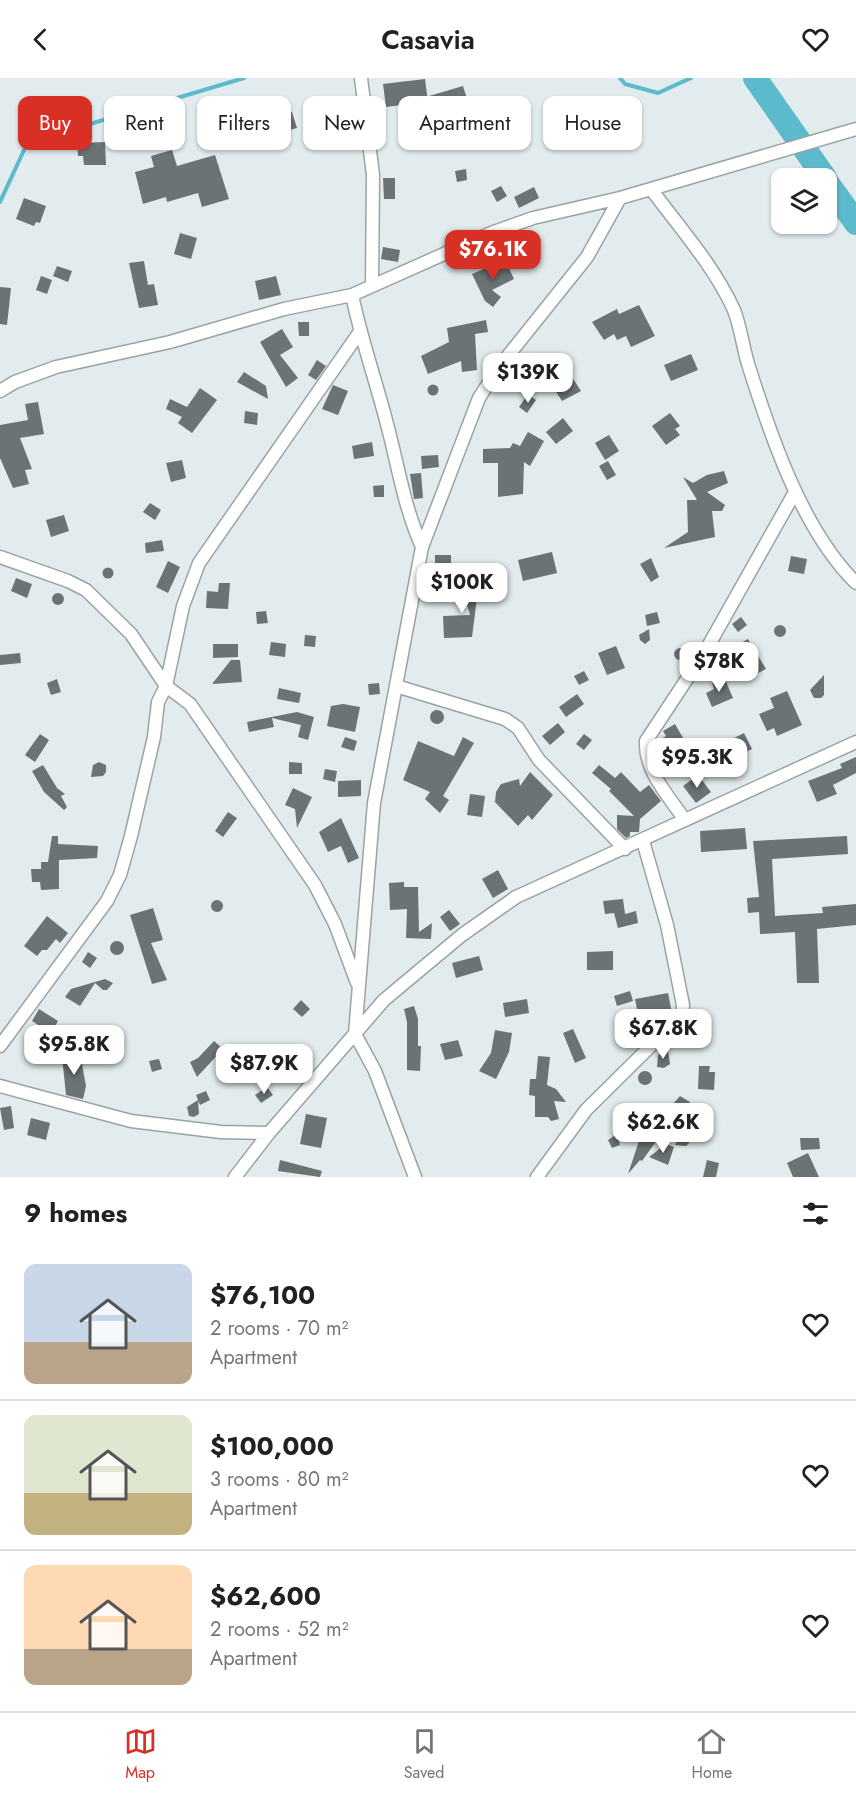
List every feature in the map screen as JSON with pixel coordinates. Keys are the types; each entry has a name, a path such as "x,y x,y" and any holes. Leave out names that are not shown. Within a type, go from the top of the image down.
{"street":[{"path":"361,78 373,175 372,286"},
{"path":"0,391 15,382 56,367 170,342 284,309 352,295 491,233 533,218 620,198 856,129"},
{"path":"651,189 708,267 735,312 764,416 795,492 839,563 856,583"},
{"path":"415,1177 375,1071 355,1035 374,803 422,547 479,398 498,367 587,257 620,198"},
{"path":"352,295 359,333 372,365 408,515 422,547"},
{"path":"0,1046 107,901 120,875 154,737 158,702 166,686 183,606 199,563 359,333"},
{"path":"684,819 651,769 645,756 646,741 706,650 795,492"},
{"path":"0,557 68,581 86,590 131,634 166,686 190,704 309,877 335,924 358,986"},
{"path":"396,686 505,719 518,728 539,760 576,795 625,849"},
{"path":"235,1177 269,1133 384,1000 416,972 498,909 516,897 643,842 684,819 856,742"},
{"path":"537,1177 586,1110 682,1015 683,1005 667,925 643,842"},
{"path":"0,1086 131,1122 221,1132 269,1133"}],"building":[{"path":"425,79 427,96 398,96 398,106 386,107 383,84"},
{"path":"463,86 466,96 429,96"},
{"path":"291,112 297,128 291,130"},
{"path":"92,142 104,142 106,165 84,165 83,156 78,156 78,150 92,150"},
{"path":"172,150 177,166 215,155 229,199 202,207 198,193 167,202 166,197 143,204 135,172 154,167 151,156"},
{"path":"466,169 467,180 457,182 455,171"},
{"path":"383,178 395,178 395,199 384,199"},
{"path":"501,186 507,196 497,202 491,191"},
{"path":"534,187 539,198 519,208 514,197"},
{"path":"24,198 46,206 40,223 36,222 34,226 16,219"},
{"path":"180,233 197,238 191,259 174,254"},
{"path":"383,247 400,250 398,262 381,259"},
{"path":"505,260 514,279 492,290 501,297 493,307 485,301 472,274"},
{"path":"144,261 148,285 154,284 158,305 139,308 129,263"},
{"path":"57,266 72,271 68,282 53,276"},
{"path":"41,276 52,280 47,294 36,290"},
{"path":"276,276 281,295 259,300 255,281"},
{"path":"0,287 11,288 7,325 0,324"},
{"path":"639,305 655,336 631,347 626,336 617,340 614,334 604,340 592,322 617,309 619,314"},
{"path":"486,320 488,332 475,334 477,370 462,372 461,361 428,374 421,356 449,342 447,328"},
{"path":"298,322 309,322 309,336 299,336"},
{"path":"282,329 293,347 280,355 298,378 286,387 260,342"},
{"path":"691,354 698,370 671,381 664,365"},
{"path":"317,360 326,366 316,380 308,375"},
{"path":"529,367 536,375 526,383 519,375"},
{"path":"568,371 581,391 562,401 550,382"},
{"path":"244,372 266,386 268,399 237,382"},
{"path":"433,384 439,390 433,396 427,390"},
{"path":"333,385 348,391 338,415 322,409"},
{"path":"200,388 217,400 192,433 178,423 182,417 166,409 170,399 187,407"},
{"path":"528,394 536,400 527,413 519,407"},
{"path":"38,402 44,434 20,438 32,469 25,470 29,484 13,488 0,458 0,425 28,420 25,404"},
{"path":"245,411 258,413 257,425 244,423"},
{"path":"670,413 680,426 675,429 680,435 666,445 652,426"},
{"path":"563,418 573,431 556,444 546,432"},
{"path":"528,432 544,441 530,466 524,462 523,494 498,497 498,463 483,463 483,449 510,448 513,443 520,446"},
{"path":"609,435 619,451 605,460 595,443"},
{"path":"372,442 374,456 354,459 352,446"},
{"path":"438,455 439,467 422,469 421,456"},
{"path":"182,460 186,478 171,482 166,463"},
{"path":"608,461 616,475 607,480 599,466"},
{"path":"724,471 728,483 707,492 725,505 722,511 712,511 715,537 664,548 688,532 687,500 697,500 683,477 693,483 707,475"},
{"path":"421,473 423,498 414,499 410,474"},
{"path":"384,485 384,497 374,497 373,486"},
{"path":"150,503 161,510 155,520 143,512"},
{"path":"64,515 69,531 51,537 46,520"},
{"path":"162,540 164,551 146,553 145,543"},
{"path":"552,552 557,573 523,581 518,560"},
{"path":"435,555 451,555 451,567 435,567"},
{"path":"791,556 807,559 804,574 788,571"},
{"path":"651,558 659,577 651,582 640,564"},
{"path":"168,561 180,567 168,593 156,587"},
{"path":"108,567 114,573 108,579 102,573"},
{"path":"455,575 463,576 470,585 473,584 477,598 472,637 444,638 443,616 470,615 462,587 454,582"},
{"path":"16,578 32,584 27,598 11,591"},
{"path":"219,583 230,583 228,609 206,608 207,591 218,592"},
{"path":"60,593 64,599 60,605 56,605 52,597"},
{"path":"266,611 268,623 257,624 256,612"},
{"path":"657,612 660,623 647,626 645,615"},
{"path":"741,617 747,625 738,632 732,624"},
{"path":"782,625 786,631 782,637 778,637 774,629"},
{"path":"649,629 650,640 645,644 640,640 639,635"},
{"path":"305,635 316,636 315,647 304,646"},
{"path":"748,639 766,669 754,675 751,669 735,679 721,654"},
{"path":"271,642 286,644 285,657 269,655"},
{"path":"213,644 238,644 238,657 213,658"},
{"path":"616,646 625,668 607,675 598,653"},
{"path":"680,648 686,654 680,660 674,654"},
{"path":"20,653 21,663 0,665 0,655"},
{"path":"231,660 240,660 242,682 212,684"},
{"path":"584,671 589,680 579,685 574,676"},
{"path":"824,675 824,695 821,698 814,698 810,690"},
{"path":"724,677 733,698 712,707 706,693 714,689 712,683"},
{"path":"57,679 61,692 51,695 47,683"},
{"path":"379,683 380,694 369,695 368,684"},
{"path":"279,688 301,693 299,703 277,699"},
{"path":"787,691 802,725 777,736 774,728 767,731 759,714 774,708 770,698"},
{"path":"577,694 584,704 566,717 559,707"},
{"path":"343,704 360,707 355,732 327,726 331,706"},
{"path":"434,710 440,710 444,717 440,724 434,724 430,720 430,714"},
{"path":"297,712 314,717 308,740 298,737 301,725 272,718 274,727 249,732 247,722"},
{"path":"558,723 565,732 550,745 542,736"},
{"path":"675,724 686,743 667,754 659,740 666,736 663,731"},
{"path":"744,733 752,749 734,758 726,742"},
{"path":"40,734 49,740 35,762 25,755"},
{"path":"584,734 592,740 584,750 576,744"},
{"path":"345,737 357,741 354,751 341,747"},
{"path":"463,737 474,743 443,796 449,800 440,813 425,799 430,792 403,780 418,741 454,756"},
{"path":"856,757 856,773 833,785 837,794 817,802 808,781 842,768 840,764"},
{"path":"99,762 106,765 106,772 103,776 91,777 93,765"},
{"path":"289,762 302,763 302,774 289,774"},
{"path":"43,765 57,788 65,794 61,796 67,807 64,810 44,792 32,771"},
{"path":"599,765 615,778 621,772 640,792 649,785 661,801 640,819 639,832 630,832 630,836 626,838 617,829 617,815 634,816 609,791 611,789 592,773"},
{"path":"325,769 337,771 335,782 323,779"},
{"path":"530,772 553,795 532,820 528,815 518,826 495,802 496,792 501,784 519,779 520,786"},
{"path":"698,775 711,792 696,803 683,786"},
{"path":"361,780 361,796 338,797 338,781"},
{"path":"293,788 312,797 297,828 295,809 285,805"},
{"path":"470,794 485,796 482,817 467,815"},
{"path":"228,812 237,818 223,837 215,831"},
{"path":"341,818 359,858 348,863 341,846 328,852 319,832"},
{"path":"745,828 747,849 701,852 700,831"},
{"path":"52,836 58,836 58,844 98,846 97,858 59,860 59,889 41,890 40,882 32,882 31,869 41,869 41,862 48,862"},
{"path":"847,836 848,854 772,859 775,916 823,913 822,907 856,904 856,925 817,929 819,983 797,983 795,932 760,934 759,912 748,913 747,898 759,897 753,841"},
{"path":"498,870 508,889 493,898 482,879"},
{"path":"404,882 404,887 418,887 419,932 432,923 431,939 406,938 407,909 390,910 389,883"},
{"path":"623,899 625,914 636,911 638,923 618,928 614,913 605,914 603,901"},
{"path":"219,900 222,901 222,911 215,912 212,911 211,904 212,901"},
{"path":"153,908 163,940 151,943 167,980 152,984 130,915"},
{"path":"449,910 460,924 450,931 440,917"},
{"path":"47,916 68,933 60,943 56,939 47,950 42,950 37,956 24,946"},
{"path":"117,941 122,943 124,948 122,953 117,955 112,953 110,948 112,943"},
{"path":"613,951 613,970 587,970 587,952"},
{"path":"88,952 97,958 90,968 82,962"},
{"path":"479,956 483,970 456,978 452,963"},
{"path":"105,979 113,983 107,990 103,990 95,983 80,1006 65,997 71,989"},
{"path":"630,991 633,1001 617,1006 614,996"},
{"path":"668,993 672,1013 666,1019 640,1024 635,999"},
{"path":"527,999 529,1013 505,1017 503,1003"},
{"path":"301,1000 310,1009 302,1017 293,1009"},
{"path":"414,1006 418,1019 418,1046 421,1046 420,1071 407,1070 407,1022 404,1009"},
{"path":"39,1009 58,1021 51,1033 32,1021"},
{"path":"573,1029 586,1058 575,1063 563,1033"},
{"path":"495,1030 512,1033 509,1052 496,1079 479,1071 491,1053"},
{"path":"458,1040 463,1056 445,1060 440,1044"},
{"path":"214,1041 223,1049 197,1077 190,1062 198,1058"},
{"path":"668,1051 670,1064 664,1068 657,1067 658,1055"},
{"path":"80,1054 86,1086 83,1099 66,1095 62,1056"},
{"path":"538,1056 550,1057 547,1085 556,1089 566,1102 554,1101 559,1119 551,1121 548,1117 535,1117 535,1096 529,1095 530,1079 536,1079"},
{"path":"159,1059 162,1069 152,1072 149,1061"},
{"path":"264,1060 270,1062 277,1081 267,1085 257,1067 258,1062"},
{"path":"699,1066 710,1066 709,1072 715,1072 714,1090 698,1089"},
{"path":"645,1071 650,1073 652,1078 650,1083 645,1085 640,1083 638,1078 640,1073"},
{"path":"267,1087 273,1095 261,1103 255,1095"},
{"path":"206,1091 210,1100 200,1105 198,1101 199,1114 194,1117 189,1116 187,1107 198,1100 196,1095"},
{"path":"680,1096 690,1102 681,1112 672,1105"},
{"path":"11,1106 14,1128 4,1130 0,1108"},
{"path":"619,1112 624,1113 628,1118 628,1123 618,1129 614,1119"},
{"path":"306,1114 327,1118 321,1148 300,1144"},
{"path":"31,1118 50,1123 46,1140 27,1135"},
{"path":"642,1132 652,1134 650,1138 657,1140 642,1161 640,1160 628,1174"},
{"path":"685,1133 690,1139 689,1143 686,1146 675,1145 679,1136"},
{"path":"617,1134 620,1145 612,1148 608,1140"},
{"path":"800,1138 819,1138 820,1149 801,1150"},
{"path":"666,1144 674,1147 668,1165 649,1157"},
{"path":"808,1153 819,1177 793,1177 787,1163"},
{"path":"280,1160 322,1171 320,1177 278,1171"},
{"path":"707,1160 719,1163 716,1177 703,1177"}],"waterway":[{"path":"0,202 25,148 53,135 244,78"},
{"path":"620,78 625,84 658,93 691,78"},
{"path":"755,78 818,168"},
{"path":"837,196 856,223"}]}
